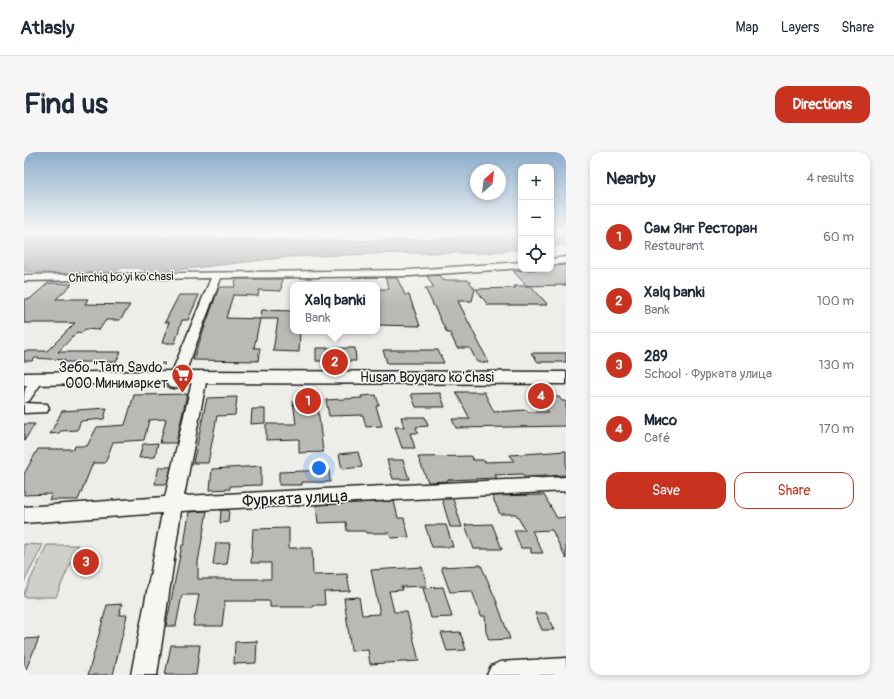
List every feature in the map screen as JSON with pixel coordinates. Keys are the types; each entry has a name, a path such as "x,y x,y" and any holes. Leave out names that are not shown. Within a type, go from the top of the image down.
{"main road":[{"name":"Husan Boyqaro ko'chasi","path":"26,387 175,380 566,378"},
{"name":"Husan Boyqaro ko'chasi","path":"199,380 566,383"}],"street":[{"path":"554,262 566,260"},
{"name":"Chirchiq bo'yi ko'chasi","path":"24,278 410,273 518,265"},
{"path":"175,380 218,276"},
{"path":"144,675 173,504 199,380"},
{"path":"24,408 42,408"},
{"name":"Фурката улица","path":"24,515 173,504 566,484"},
{"path":"500,675 566,670"}],"shaded area":[{"path":"24,256 306,256 289,257 151,273 139,268 123,268 99,277 24,271"},
{"path":"24,544 43,545 24,582"},
{"path":"47,545 78,545 56,597 24,597 24,593"}],"building":[{"path":"566,265 566,285 527,286 513,271 554,272 554,266"},
{"path":"439,275 442,280 468,280 475,289 472,301 458,301 489,363 477,362 470,348 457,348 450,333 447,333 425,288 434,288 427,276"},
{"path":"385,278 397,278 405,295 409,295 420,326 380,325 380,289 389,289"},
{"path":"236,279 282,279 281,291 259,290 258,296 233,295 226,318 260,319 254,348 260,348 258,361 193,360 219,287 235,287"},
{"path":"48,283 72,284 56,299 88,299 85,304 130,305 120,320 106,320 99,330 85,329 82,333 77,332 58,352 121,352 116,362 64,362 65,360 35,358 32,361 24,361 24,351 47,351 75,323 24,323 24,299 30,299"},
{"path":"514,286 531,286 548,305 488,305 476,289 516,288"},
{"path":"179,295 199,295 188,320 182,320 175,343 162,343 169,322 165,322"},
{"path":"262,310 290,311 290,334 300,334 299,352 273,351 278,319 260,319"},
{"path":"316,348 355,348 356,361 316,361"},
{"path":"383,350 438,350 444,363 387,363"},
{"path":"531,353 566,353 566,362 538,362"},
{"path":"456,392 484,392 494,412 527,410 528,412 548,412 538,397 559,397 562,401 566,401 566,426 456,428 452,419 470,419"},
{"path":"440,393 445,407 416,407 411,394"},
{"path":"187,394 176,443 160,443 166,419 149,420 144,440 113,442 105,463 93,463 78,500 49,500 52,494 24,495 24,474 38,449 74,449 75,446 87,446 97,427 125,425 134,395"},
{"path":"376,395 379,405 376,406 382,426 366,427 363,415 329,416 326,400 362,398 361,396"},
{"path":"237,397 235,415 217,416 208,463 193,463 207,398"},
{"path":"317,400 323,452 299,453 299,439 266,440 266,424 296,424 293,401"},
{"path":"107,408 104,419 81,421 77,430 61,431 59,433 50,434 62,411"},
{"path":"252,409 265,409 265,423 251,424"},
{"path":"401,417 425,417 428,426 416,427 418,433 410,433 415,448 402,448 395,427 404,427"},
{"path":"24,424 35,424 24,441"},
{"path":"158,443 155,457 139,458 143,444"},
{"path":"566,451 566,475 524,477 522,474 495,475 497,478 428,482 418,457 471,456 473,460 483,460 485,462 514,461 510,455"},
{"path":"358,452 362,467 342,469 339,454"},
{"path":"387,460 403,460 409,479 393,479"},
{"path":"261,466 261,485 230,486 230,489 210,490 212,469"},
{"path":"159,467 171,467 167,484 155,484"},
{"path":"329,470 330,482 302,482 302,485 279,485 279,472"},
{"path":"544,495 557,518 566,517 566,559 552,530 532,531 543,553 531,553 531,548 521,548 514,530 525,530 516,514 500,514 492,496"},
{"path":"442,499 453,499 462,527 450,527"},
{"path":"394,501 398,518 404,518 409,537 391,538 389,533 347,531 346,522 318,523 316,505"},
{"path":"221,510 229,510 228,522 220,523"},
{"path":"207,511 198,562 198,579 271,579 271,563 251,563 253,529 289,528 289,548 312,548 313,575 347,574 350,591 324,592 325,605 312,605 312,607 270,607 270,601 225,601 222,626 193,626 199,595 182,595 176,626 166,626 182,545 184,545 189,512"},
{"path":"492,524 502,549 474,549 465,525"},
{"path":"425,525 446,525 453,547 432,547"},
{"path":"216,543 230,543 227,564 213,565"},
{"path":"481,565 510,639 489,640 486,632 485,616 481,616 472,591 450,592 441,567"},
{"path":"422,567 427,586 401,587 402,590 389,591 394,612 407,612 419,661 370,664 368,650 351,651 344,598 359,597 362,615 380,614 371,570"},
{"path":"443,587 452,617 431,618 423,588"},
{"path":"122,604 119,615 127,615 113,675 88,675 107,605"},
{"path":"535,613 546,613 554,630 542,630"},
{"path":"460,632 466,650 447,651 441,633"},
{"path":"39,638 24,674 24,639"},
{"path":"257,641 256,663 234,664 235,642"},
{"path":"171,645 200,645 196,675 165,675"}],"place":[{"name":"Xalq banki","path":"335,362"},
{"name":"Зебо \"Tam Savdo\" ООО Минимаркет","path":"183,394"},
{"name":"Мисо","path":"541,396"},
{"name":"Сам Янг Ресторан","path":"308,401"},
{"name":"289","path":"86,562"}]}
